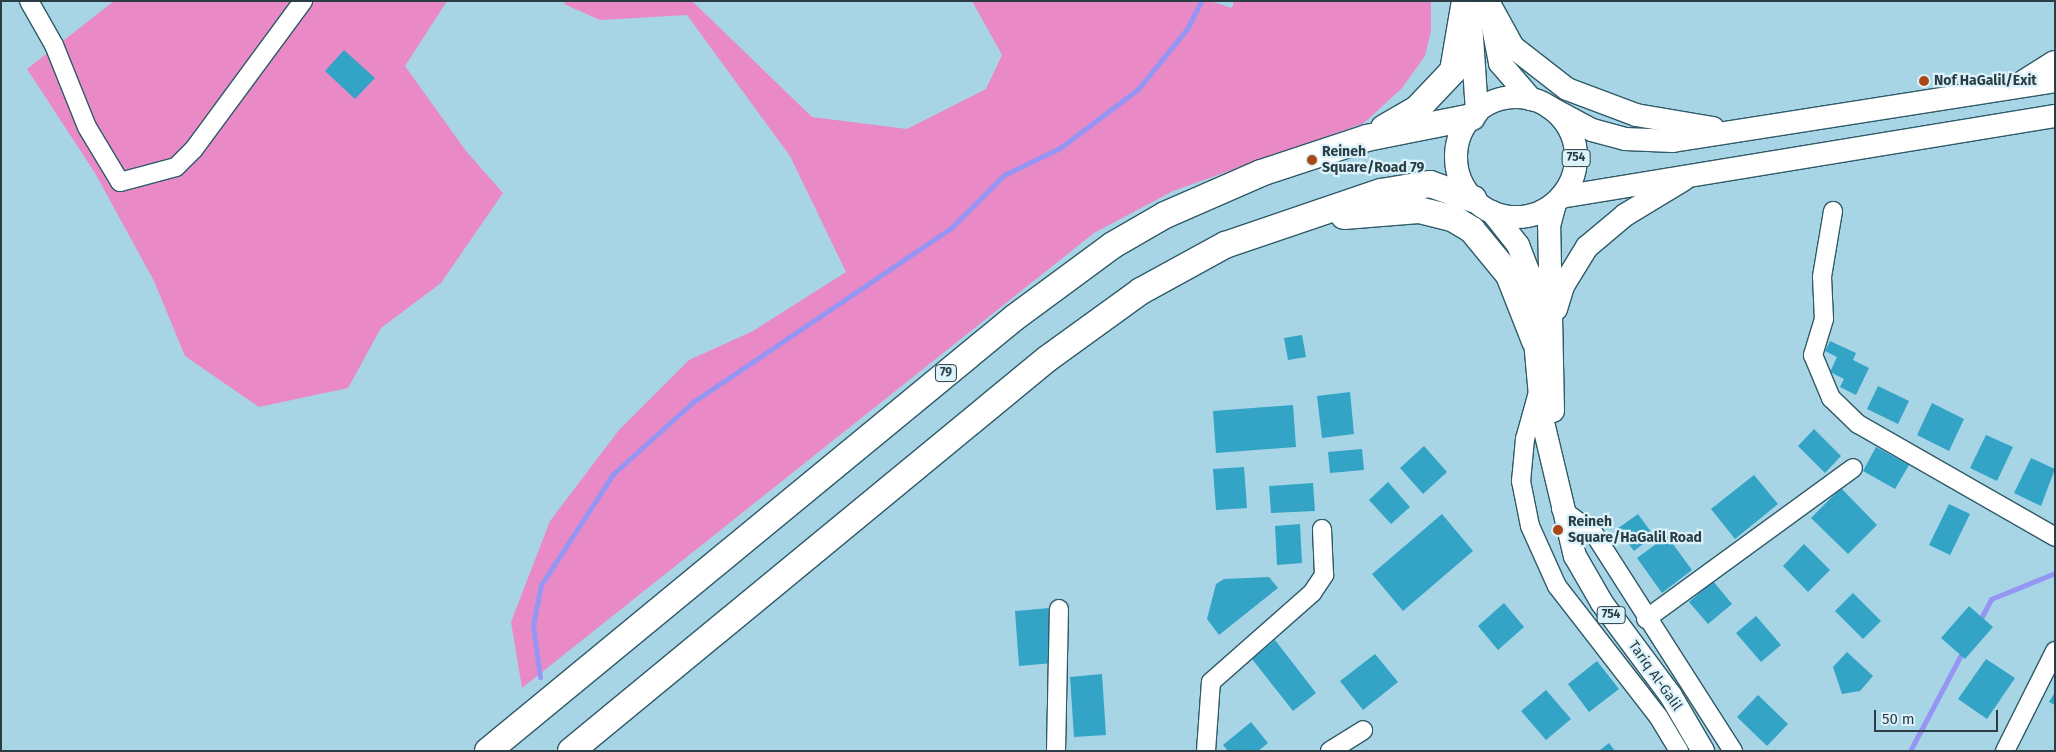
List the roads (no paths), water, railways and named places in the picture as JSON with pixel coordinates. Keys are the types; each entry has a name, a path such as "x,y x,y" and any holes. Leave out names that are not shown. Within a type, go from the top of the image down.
{"highway":[{"path":"1367,138 1417,108 1453,71 1465,1"},
{"name":"79","path":"488,751 1072,272 1165,215 1261,173 1367,138 1474,115"},
{"path":"571,751 1102,315 1225,245 1416,184 1443,186 1483,205"},
{"path":"1296,221 1397,210 1454,219 1472,230 1500,261 1543,334"}],"main road":[{"name":"754","path":"1483,2 1500,63 1569,129 1575,147 1574,172 1558,200 1549,226 1538,391 1552,464"},
{"path":"1474,115 1483,2"},
{"path":"1483,2 1513,47 1567,89 1636,116 1732,131"},
{"path":"2009,88 2055,62"},
{"path":"1474,115 1499,100 1540,103 1592,130 1625,139 1673,141 2055,81"},
{"name":"754","path":"1474,115 1461,135 1457,157 1460,179 1524,257 1543,334 1552,464"},
{"path":"1483,205 1521,217 1558,200 1696,173 2055,116"},
{"path":"1543,334 1563,286 1587,247 1625,215 1696,173"},
{"name":"Tariq Al-Galil","path":"1552,464 1561,510 1575,556 1602,603 1671,696 1703,751"}],"street":[{"path":"29,1 54,45 87,127 120,182 176,167 194,149 303,1"},
{"path":"1833,211 1822,277 1824,319 1813,355 1831,398 1858,424 2055,537"},
{"path":"1538,391 1525,439 1521,481 1530,526 1556,586 1658,716 1679,751"},
{"path":"1646,619 1853,468"},
{"path":"1561,510 1593,532 1646,619 1733,751"},
{"path":"1206,751 1211,682 1312,593 1324,575 1322,529"},
{"path":"1056,751 1059,609"},
{"path":"2005,751 2055,651"},
{"path":"1330,751 1363,730"}],"waterway":[{"path":"540,677 533,625 541,585 613,474 693,402 952,227 1004,175 1060,148 1138,89 1187,29 1201,1"},
{"path":"1979,622 1991,599 2055,573"},
{"path":"1910,751 1964,649"}],"place":[{"name":"Nof HaGalil/Exit","path":"1924,81"},
{"name":"Reineh Square/Road 79","path":"1312,160"},
{"name":"Reineh Square/HaGalil Road","path":"1558,530"}]}
